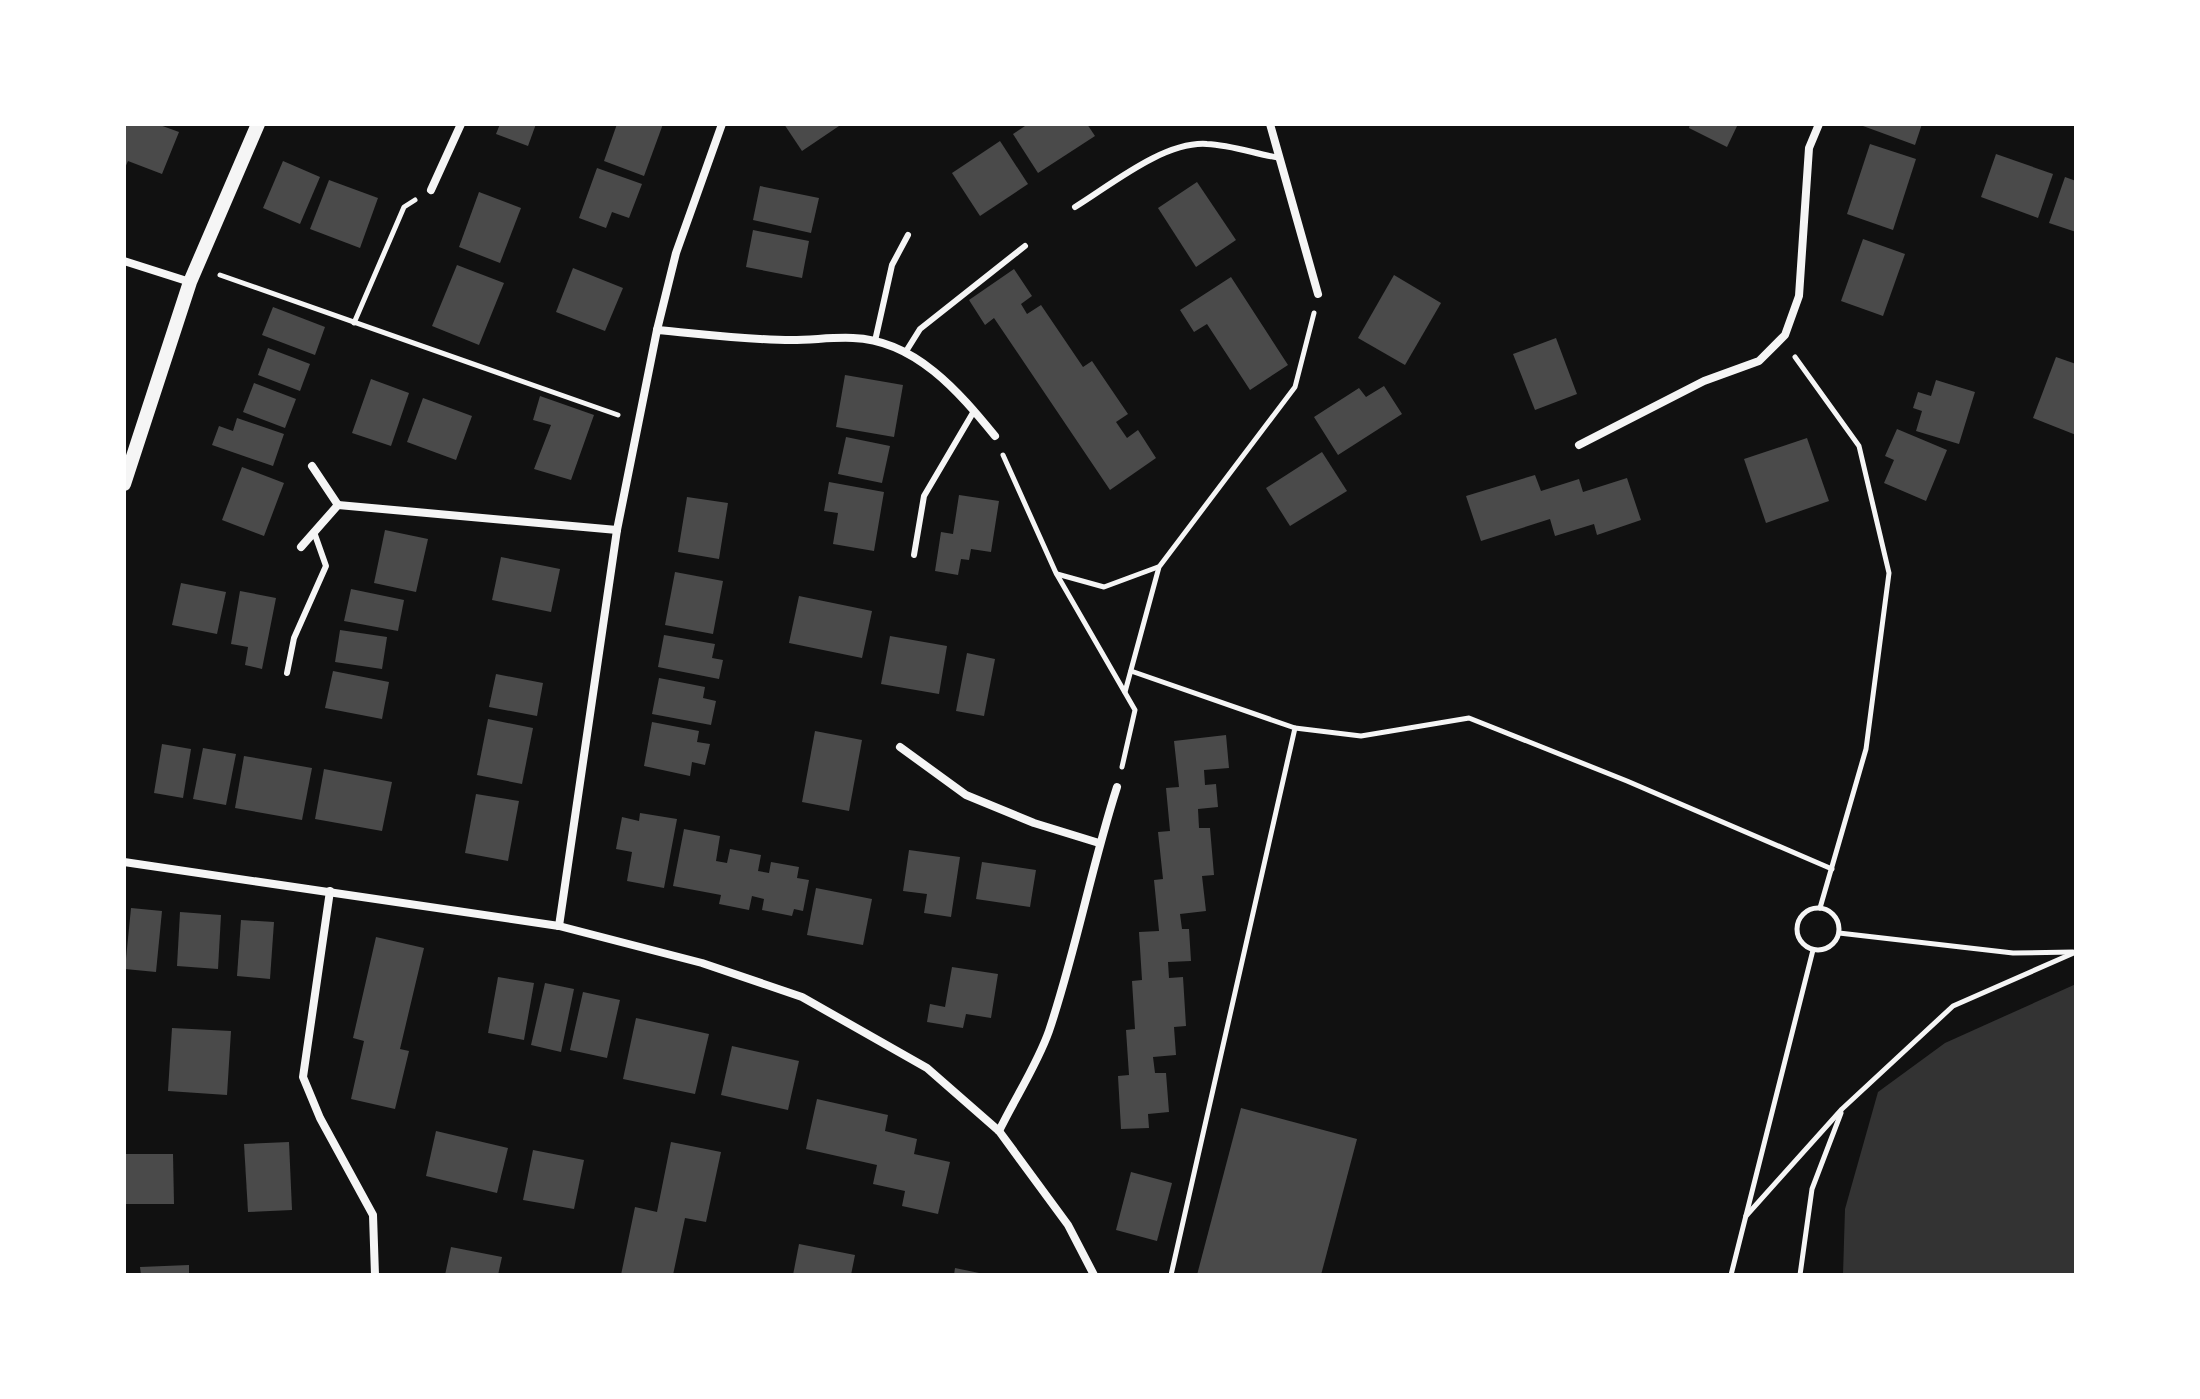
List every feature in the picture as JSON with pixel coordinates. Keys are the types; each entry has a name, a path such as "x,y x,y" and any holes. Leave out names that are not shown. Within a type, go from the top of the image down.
{"street":[{"path":"124,484 190,282 258,124"},
{"path":"431,190 461,124"},
{"path":"559,926 617,530 657,330 676,253 722,124"},
{"path":"1270,124 1318,294"},
{"path":"1579,445 1704,381 1759,361 1785,335 1799,296 1809,148 1819,124"},
{"path":"124,261 190,282"},
{"path":"657,330 790,340 856,338 892,345 927,364 995,436"},
{"path":"312,466 338,505"},
{"path":"338,505 617,530"},
{"path":"301,547 338,505"},
{"path":"900,747 966,795 1034,823 1099,843"},
{"path":"999,1131 1048,1034 1117,787"},
{"path":"124,862 559,926 702,963 802,997 927,1068 999,1131 1068,1225 1094,1275"},
{"path":"330,891 303,1077 320,1118 373,1215 375,1275"}],"lane":[{"path":"1075,207 1159,155 1183,145 1207,144 1280,158"},
{"path":"875,342 892,265 908,235"},
{"path":"905,353 920,329 1025,246"},
{"path":"914,555 924,496 974,411"},
{"path":"287,673 294,638 326,566 314,532"}],"path":[{"path":"354,323 404,207 431,190"},
{"path":"196,267 639,423"},
{"path":"1125,692 1159,567 1295,387 1318,294"},
{"path":"1785,335 1791,352 1859,446 1889,573 1866,749 1820,908"},
{"path":"995,436 1056,573 1135,710 1117,787"},
{"path":"1056,573 1104,587 1159,567"},
{"path":"1131,671 1295,728 1361,736 1469,718 1627,781 1832,869"},
{"path":"1171,1275 1295,728"},
{"path":"1820,908 1831,912 1838,921 1839,933 1834,943 1825,950 1813,950 1803,945 1797,936 1796,925 1810,909 1820,908"},
{"path":"1839,933 2013,953 2076,952"},
{"path":"1731,1275 1813,950"},
{"path":"1746,1216 1842,1109 1953,1006 2076,952"},
{"path":"1800,1275 1812,1189 1842,1109"}],"shaded area":[{"path":"2076,984 2076,1275 1843,1275 1845,1209 1878,1092 1945,1043"}],"building":[{"path":"126,124 157,124 179,132 162,174 128,161 124,170"},
{"path":"500,124 536,124 528,146 496,134"},
{"path":"617,124 663,124 644,176 604,161"},
{"path":"784,124 842,124 802,151"},
{"path":"1028,124 1087,124 1095,136 1038,173 1013,134"},
{"path":"1690,124 1738,124 1727,147 1689,128"},
{"path":"1864,124 1922,124 1915,145"},
{"path":"1000,141 1028,184 980,216 952,173"},
{"path":"1870,144 1916,159 1893,230 1847,214"},
{"path":"1996,154 2053,174 2038,218 1981,197"},
{"path":"283,161 320,177 300,224 263,208"},
{"path":"597,168 642,184 629,218 612,212 606,228 579,218"},
{"path":"2065,177 2076,181 2076,232 2049,223"},
{"path":"329,180 378,198 360,248 310,229"},
{"path":"1197,182 1236,240 1196,267 1158,208"},
{"path":"760,186 819,198 811,233 753,220"},
{"path":"479,192 521,208 500,263 459,247"},
{"path":"753,230 809,241 802,278 746,267"},
{"path":"1863,239 1905,254 1883,316 1841,301"},
{"path":"457,265 504,283 479,345 432,326"},
{"path":"573,268 623,288 605,331 556,312"},
{"path":"1014,269 1032,296 1021,304 1027,314 1041,305 1083,367 1092,361 1128,414 1116,422 1127,438 1138,430 1156,458 1110,490 994,318 985,325 969,300"},
{"path":"1394,275 1441,303 1405,365 1358,338"},
{"path":"1231,277 1288,365 1250,390 1207,324 1194,332 1180,310"},
{"path":"273,307 325,327 315,355 262,335"},
{"path":"1556,338 1577,394 1535,410 1513,354"},
{"path":"268,348 310,364 300,391 258,375"},
{"path":"2056,357 2076,364 2076,435 2033,418"},
{"path":"845,375 903,385 894,437 836,427"},
{"path":"371,379 409,393 391,446 352,433"},
{"path":"1936,380 1975,392 1959,444 1916,431 1922,411 1913,408 1918,392 1931,396"},
{"path":"254,383 296,399 285,428 243,412"},
{"path":"1384,386 1402,414 1338,455 1314,417 1359,388 1366,397"},
{"path":"540,396 594,415 571,480 534,469 551,425 533,420"},
{"path":"423,398 472,416 456,460 407,442"},
{"path":"237,418 284,434 273,466 212,445 219,426 233,431"},
{"path":"1897,429 1947,450 1926,501 1884,483 1894,460 1885,456"},
{"path":"846,437 890,446 882,483 838,474"},
{"path":"1807,438 1829,501 1766,523 1744,459"},
{"path":"1322,452 1347,491 1290,526 1266,488"},
{"path":"242,467 284,483 264,536 222,520"},
{"path":"1535,475 1541,491 1579,479 1583,492 1627,478 1641,520 1597,535 1594,524 1555,536 1550,519 1481,541 1466,496"},
{"path":"829,482 884,492 874,551 833,544 838,513 824,511"},
{"path":"959,495 999,501 991,552 971,549 969,560 961,559 958,575 935,571 941,532 953,534"},
{"path":"687,497 728,503 719,559 678,552"},
{"path":"385,530 428,539 416,592 374,583"},
{"path":"501,557 560,569 551,612 492,600"},
{"path":"675,572 723,581 713,634 665,625"},
{"path":"181,583 226,592 217,634 172,625"},
{"path":"351,589 404,600 398,631 344,621"},
{"path":"240,591 276,598 262,669 245,665 248,647 231,644"},
{"path":"799,596 872,611 862,658 789,643"},
{"path":"340,630 387,637 382,669 335,662"},
{"path":"664,635 715,644 712,658 723,660 719,679 658,667"},
{"path":"890,636 947,646 939,694 881,684"},
{"path":"967,653 995,659 984,716 956,711"},
{"path":"333,671 389,682 382,719 325,708"},
{"path":"496,674 543,683 537,716 489,707"},
{"path":"659,678 705,687 703,698 716,701 711,725 652,714"},
{"path":"488,719 533,728 522,784 477,775"},
{"path":"652,722 699,731 697,742 710,744 705,765 692,762 690,776 644,766"},
{"path":"815,731 862,740 849,811 802,802"},
{"path":"1226,735 1229,768 1204,770 1205,785 1216,784 1218,807 1198,809 1199,828 1210,828 1214,875 1202,876 1206,911 1180,914 1182,929 1189,929 1191,961 1168,962 1169,978 1183,977 1186,1026 1174,1027 1176,1055 1153,1057 1155,1073 1166,1073 1169,1112 1148,1114 1149,1128 1121,1129 1118,1076 1129,1075 1126,1030 1135,1029 1132,981 1142,980 1139,932 1159,931 1154,880 1163,879 1158,832 1170,831 1166,788 1179,787 1174,741"},
{"path":"162,744 191,749 183,798 154,793"},
{"path":"203,748 236,754 226,805 193,799"},
{"path":"244,756 312,768 302,820 235,808"},
{"path":"324,769 392,782 382,831 315,819"},
{"path":"476,794 519,801 508,861 465,853"},
{"path":"640,813 677,819 664,888 627,881 632,852 616,849 622,817 639,821"},
{"path":"684,829 720,836 716,861 727,863 730,849 761,855 758,871 769,873 771,862 799,867 797,878 809,880 803,911 794,909 792,916 762,910 764,899 752,896 749,910 719,904 721,895 673,886"},
{"path":"909,850 960,857 951,917 924,913 927,894 903,891"},
{"path":"982,862 1036,870 1030,907 976,899"},
{"path":"816,888 872,899 863,945 807,935"},
{"path":"131,908 162,911 156,972 125,969"},
{"path":"180,912 221,915 218,969 177,966"},
{"path":"241,920 274,922 270,979 237,976"},
{"path":"376,937 424,948 400,1049 409,1051 395,1109 351,1099 364,1041 353,1038"},
{"path":"952,967 998,974 991,1018 966,1014 963,1028 927,1022 930,1004 945,1007"},
{"path":"498,977 534,983 524,1040 488,1033"},
{"path":"545,983 574,989 561,1052 531,1045"},
{"path":"583,992 620,1000 607,1058 570,1050"},
{"path":"636,1018 709,1034 695,1094 623,1079"},
{"path":"172,1028 231,1031 227,1095 168,1091"},
{"path":"732,1046 799,1061 788,1110 721,1095"},
{"path":"817,1099 888,1115 885,1131 917,1139 914,1154 950,1162 938,1214 902,1206 905,1191 873,1184 877,1165 806,1149"},
{"path":"1241,1108 1357,1139 1321,1275 1197,1275"},
{"path":"436,1131 508,1148 497,1193 426,1176"},
{"path":"289,1142 292,1210 248,1212 244,1144"},
{"path":"671,1142 721,1152 706,1222 685,1218 673,1275 621,1275 635,1207 657,1212"},
{"path":"533,1150 584,1160 574,1209 523,1200"},
{"path":"124,1154 173,1154 174,1204 124,1204"},
{"path":"1131,1172 1172,1183 1157,1241 1116,1230"},
{"path":"799,1244 855,1255 851,1275 793,1275"},
{"path":"451,1247 502,1257 498,1275 445,1275"},
{"path":"189,1265 189,1275 141,1275 140,1267"},
{"path":"955,1268 984,1274 984,1275 954,1275"}]}
